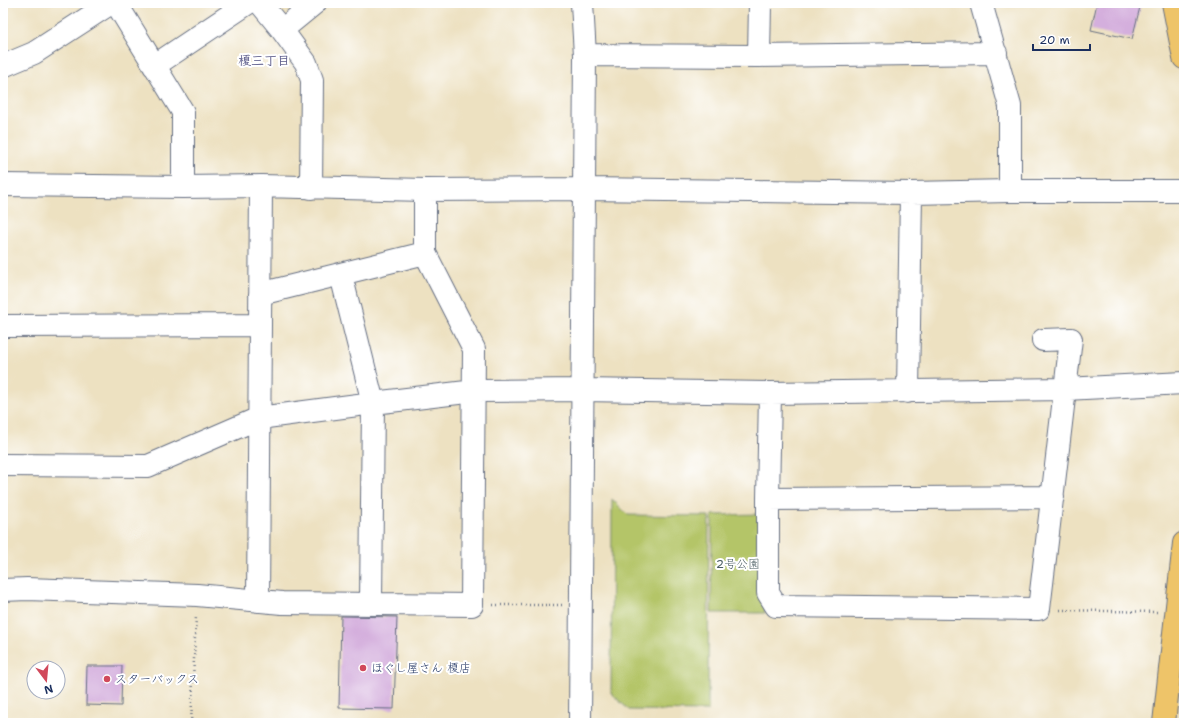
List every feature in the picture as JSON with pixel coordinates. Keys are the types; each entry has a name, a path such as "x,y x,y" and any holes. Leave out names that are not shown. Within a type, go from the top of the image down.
{"main road":[{"path":"1173,3 1184,58"},
{"path":"1164,723 1184,543"}],"street":[{"path":"3,66 34,53 111,3"},
{"path":"116,3 183,112 183,187"},
{"path":"154,66 248,3"},
{"path":"260,3 306,63 312,80 311,188"},
{"path":"282,30 315,3"},
{"path":"580,723 585,55 582,3"},
{"path":"759,56 760,3"},
{"path":"981,3 1010,106 1010,192"},
{"path":"585,55 759,56 996,53"},
{"path":"3,185 183,187 261,186 425,190 584,188 911,193 1184,191"},
{"path":"258,601 261,186"},
{"path":"3,590 28,589 197,595 282,603 472,605 475,392 474,349 425,253 425,190"},
{"path":"908,392 911,193"},
{"path":"260,294 425,253"},
{"path":"341,275 373,403 371,604"},
{"path":"3,326 260,325"},
{"path":"770,394 768,593 776,606 1039,609 1071,339 1043,340"},
{"path":"3,465 148,466 260,418 373,403 475,392 582,390 770,394 1065,389 1184,383"},
{"path":"768,498 1053,498"}],"path":[{"path":"191,723 197,595"},
{"path":"472,605 581,606"},
{"path":"1039,609 1177,613"}],"green space":[{"path":"612,499 628,515 709,516 708,711 629,710 611,693"},
{"name":"2号公園","path":"764,514 765,613 711,613 712,515"}],"building":[{"path":"1097,3 1141,3 1132,39 1091,30"},
{"path":"341,616 397,617 394,709 339,708"},
{"path":"87,666 122,666 121,706 86,705"}],"place":[{"name":"ほぐし屋さん 榎店","path":"363,668"},
{"name":"スターバックス","path":"107,679"}],"district":[{"name":"榎三丁目","path":"264,60"}]}
